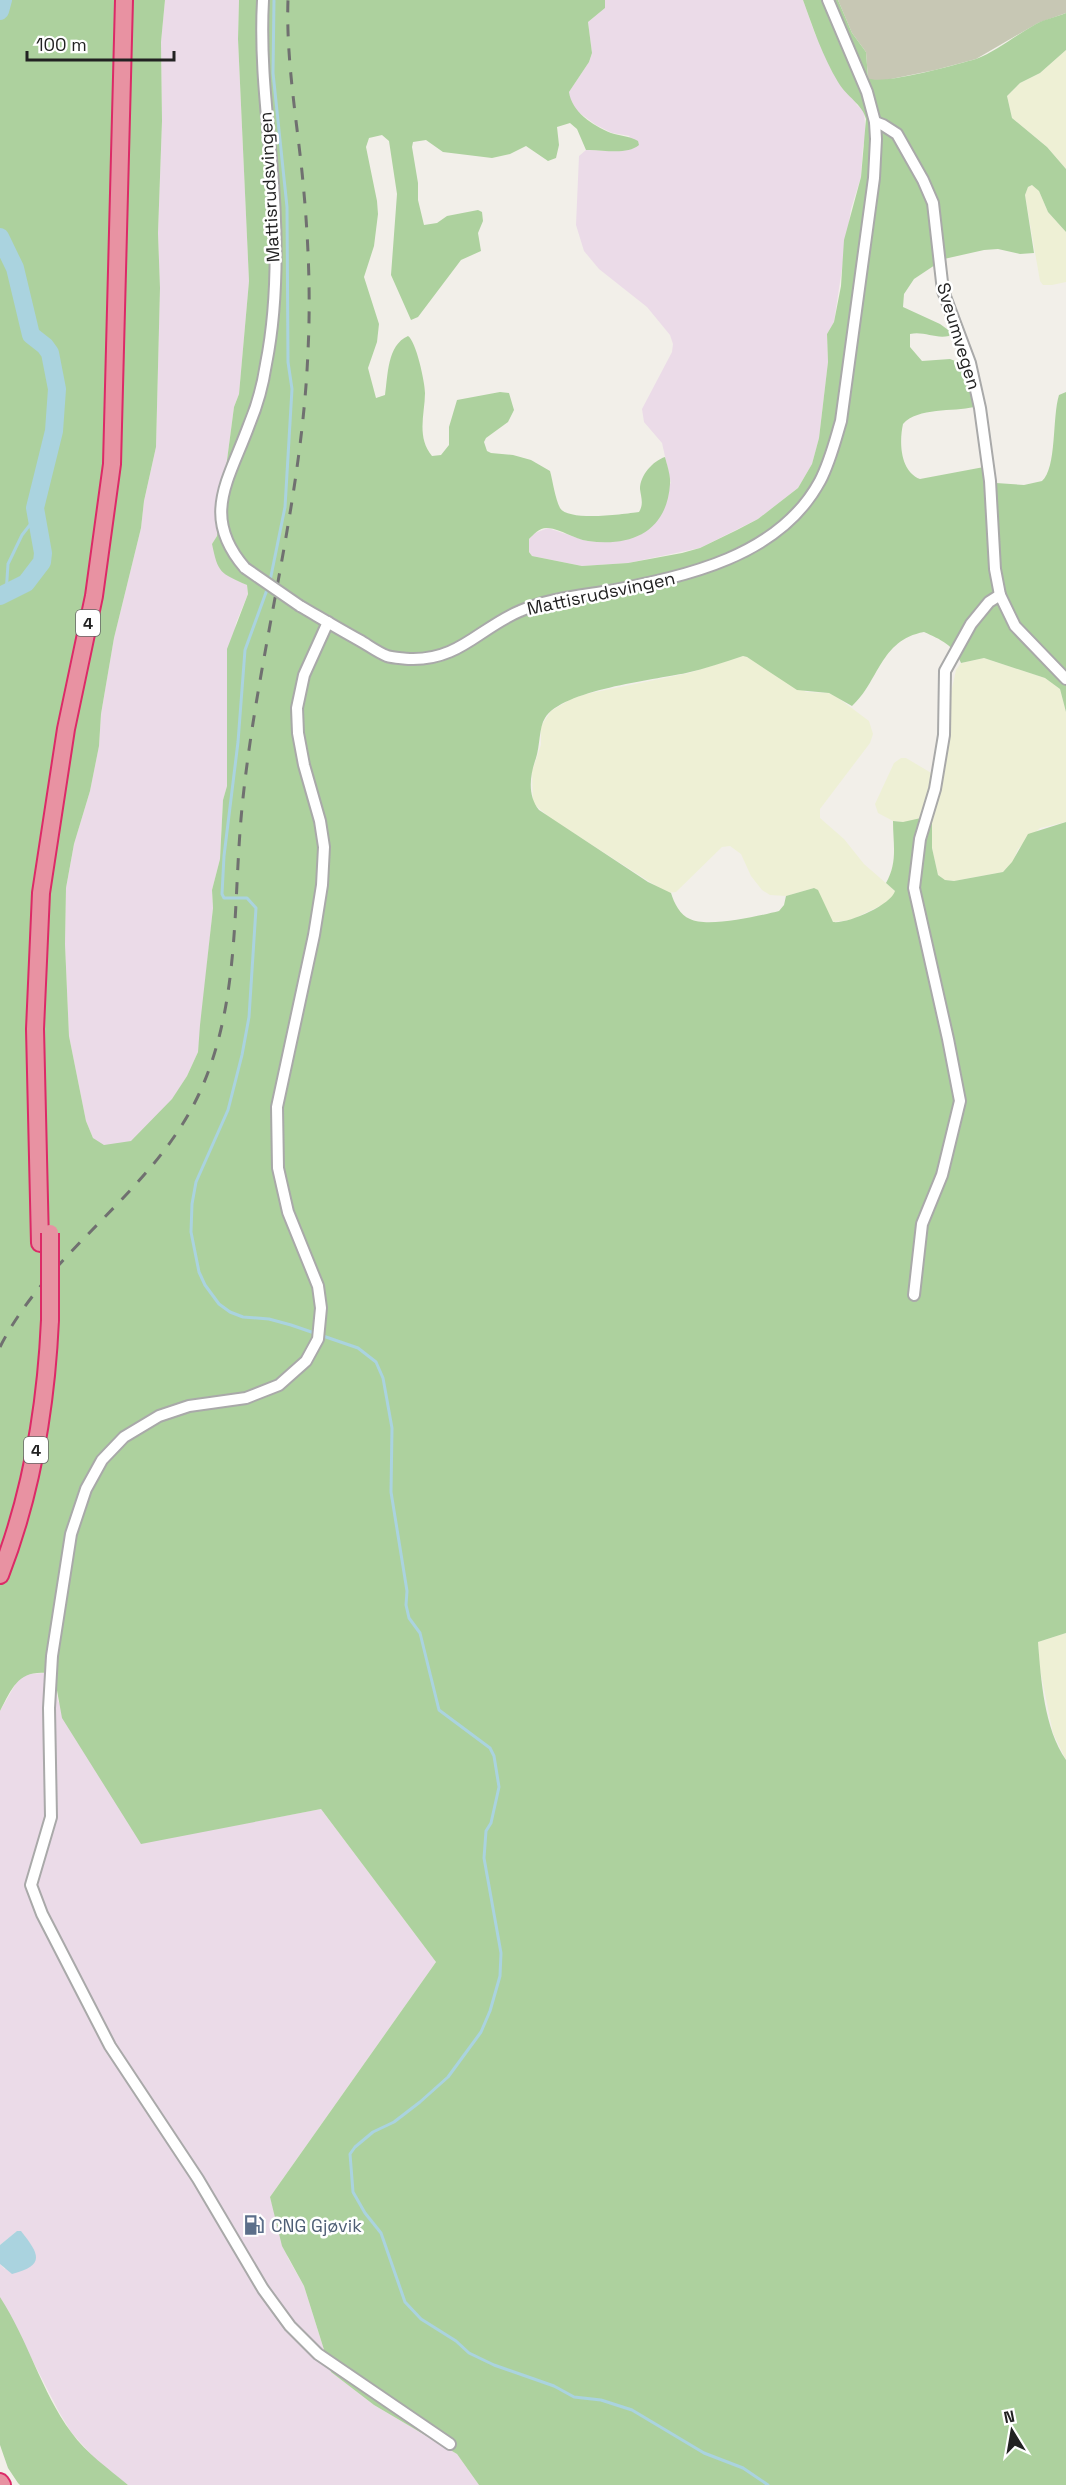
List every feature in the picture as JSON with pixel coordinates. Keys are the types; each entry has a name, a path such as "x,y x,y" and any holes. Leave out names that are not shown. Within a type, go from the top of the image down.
{"highway":[{"name":"4","path":"45,1238 35,1029 41,893 66,729 96,585 112,464 124,0"},
{"name":"4","path":"0,1575 9,1551 34,1460 45,1396 44,1056 47,949 59,827 115,524 121,468 133,0"},
{"name":"4","path":"0,1549 23,1470 45,1324"}],"street":[{"name":"Mattisrudsvingen","path":"263,0 263,86 275,228 273,308 266,364 250,424 230,471 221,505 224,535 231,552 245,568 300,606 387,656 411,659 438,656 463,647 520,610 548,602 661,581 696,572 745,551 780,527 806,501 819,481 833,449 841,421 874,178 874,122"},
{"path":"828,0 867,92 874,122"},
{"name":"Sveumvegen","path":"874,122 897,134 933,203 943,291 970,363 979,400 990,481 994,563 1000,595 1019,631 1066,679"},
{"path":"914,1295 922,1224 942,1175 960,1101 914,888 915,878 920,839 935,789 944,735 945,671 971,624 990,602 1000,595"},
{"path":"328,622 304,675 297,708 298,733 304,765 320,821 324,847 322,885 314,934 277,1107 278,1168 288,1212 318,1286 321,1308 318,1339 306,1361 279,1385 246,1398 189,1406 159,1416 124,1437 102,1461 86,1489 71,1534 52,1656 49,1708 51,1817 31,1885 42,1914 110,2046 198,2179 222,2224 280,2313 306,2344 318,2354 450,2444"}],"shaded area":[{"path":"165,0 239,0 238,39 249,281 239,394 234,407 217,536 212,544 234,579 247,585 248,594 236,623 227,676 227,786 223,800 220,859 212,890 213,908 198,1052 172,1100 131,1142 104,1146 93,1138 86,1121 69,1036 65,944 66,888 74,844 90,791 99,746 101,714 114,638 141,528 144,501 156,447 160,288 158,233 162,121 161,42"},
{"path":"605,0 803,0 815,34 857,105 864,111 866,137 863,146 861,177 851,209 834,322 827,334 828,362 819,438 812,464 798,488 758,519 700,548 628,563 582,566 532,556 529,552 529,539 535,533 548,528 587,541 610,542 671,483 662,443 644,422 642,409 672,352 673,344 670,335 647,307 599,269 584,251 576,225 579,156 586,150 617,151 630,136 612,133 596,125 574,109 570,101 569,92 589,62 592,53 588,22 605,8"},
{"path":"838,0 1066,0 1066,13 1038,23 976,59 935,70 872,81 868,78 866,52 852,33"},
{"path":"1066,50 1066,169 1047,147 1012,118 1007,96 1020,83 1040,73"},
{"path":"1033,185 1039,191 1048,212 1066,232 1066,282 1043,285 1040,281 1025,195 1028,187"},
{"path":"743,656 806,692 829,693 837,697 869,721 873,734 870,743 820,809 820,818 844,839 864,864 895,891 894,895 884,904 851,920 833,922 814,888 786,896 770,895 762,890 751,876 741,854 730,846 722,847 676,892 667,893 550,818 533,803 532,771 541,745 541,726 551,711 571,699 586,694 689,673"},
{"path":"984,658 1045,678 1060,689 1066,712 1066,822 1040,828 1018,849 1013,862 1003,872 954,881 945,880 938,875 932,848 903,822 893,821 878,813 875,804 894,763 901,758 906,758 933,774 956,670 961,663"},
{"path":"1066,1633 1066,1760 1053,1733 1040,1669 1038,1642"},
{"path":"27,1674 54,1674 58,1701 141,1843 321,1809 436,1962 270,2197 288,2258 304,2286 331,2372 374,2405 457,2454 479,2485 128,2485 96,2460 71,2432 59,2412 0,2297 0,2264 5,2269 17,2231 0,2245 0,1711 19,1678"}],"green space":[{"path":"0,0 165,0 161,42 162,121 158,233 160,288 156,447 144,501 141,528 114,638 101,714 99,746 90,791 74,844 66,888 65,944 69,1036 86,1121 93,1138 104,1145 131,1141 172,1099 187,1076 198,1052 213,908 212,890 220,859 223,800 227,786 227,649 248,594 247,585 231,578 219,567 212,544 217,536 234,407 239,394 249,281 238,39 239,0 605,0 605,8 588,22 592,53 589,62 569,92 574,106 590,122 611,133 635,139 639,145 620,151 586,150 577,129 570,123 557,127 559,145 556,158 548,161 526,146 510,154 492,158 443,152 426,140 413,142 418,200 424,225 437,223 447,216 478,210 482,212 483,221 478,233 481,251 461,260 418,317 411,320 391,275 397,194 389,141 382,135 369,138 366,147 378,214 374,246 364,277 379,324 377,342 368,368 376,398 385,395 392,354 401,340 408,336 414,345 422,371 425,393 422,425 424,441 432,456 441,455 449,445 449,427 457,400 500,392 509,393 514,410 508,422 486,438 484,442 487,451 531,460 550,471 560,508 574,515 597,516 639,512 642,503 640,489 642,479 652,465 665,457 670,481 667,500 662,514 644,533 619,541 604,542 583,540 558,530 545,528 537,531 529,539 529,552 532,556 582,566 628,563 700,548 758,519 798,488 812,464 819,438 828,362 827,334 834,322 841,286 844,240 861,177 866,119 861,109 841,87 833,72 803,0 838,0 852,33 866,52 868,78 876,80 920,73 976,59 1036,24 1066,13 1066,50 1040,73 1020,83 1007,96 1012,118 1047,147 1066,169 1066,232 1048,212 1039,191 1032,185 1028,187 1025,195 1034,253 1020,254 998,249 984,250 944,259 914,279 904,294 903,307 940,324 951,332 949,336 944,337 920,333 910,334 910,347 922,361 950,359 963,364 974,407 927,412 909,419 903,424 901,447 908,470 920,479 984,467 992,481 996,483 1024,485 1042,481 1050,465 1059,395 1066,392 1066,712 1060,689 1045,678 984,658 961,663 951,648 924,632 909,636 889,653 852,706 829,693 797,690 743,656 693,671 588,693 555,708 545,718 542,726 532,771 531,791 539,810 648,882 671,893 678,908 686,917 708,922 759,916 779,911 784,905 786,896 814,888 818,890 833,922 848,920 878,907 886,902 895,891 886,883 893,860 893,821 903,822 930,816 932,848 938,875 945,880 954,881 1003,872 1012,862 1028,834 1066,822 1066,1633 1038,1642 1042,1688 1048,1719 1066,1760 1066,2485 479,2485 457,2454 374,2405 331,2372 304,2286 282,2246 270,2197 436,1962 321,1809 141,1844 62,1718 54,1674 33,1673 20,1680 0,1711"},
{"path":"0,2297 19,2330 60,2416 77,2440 128,2485 20,2485 18,2483 8,2468 0,2445"}],"water":[{"path":"17,2231 21,2231 32,2246 36,2258 35,2263 30,2267 12,2274 0,2264 0,2245"}],"waterway":[{"path":"0,11 3,0"},
{"path":"270,581 285,507 292,389 288,362 287,207 273,73 274,0"},
{"path":"0,237 15,268 31,335 50,353 57,389 54,431 35,508 43,553 42,562 26,583 0,596"},
{"path":"6,594 8,564 22,535 36,517"},
{"path":"268,587 245,650 222,894 224,898 247,898 256,908 249,1017 228,1110 196,1182 191,1232 199,1272 205,1285 219,1304 230,1312 243,1317 269,1319 291,1325 358,1348 376,1362 383,1378 392,1428 391,1492 407,1591 406,1605 409,1618 420,1633 439,1710 490,1748 494,1756 499,1787 491,1823 486,1831 484,1858 501,1953 500,1976 490,2011 481,2032 448,2077 394,2122 373,2132 355,2147 350,2154 353,2192 365,2213 381,2233 405,2302 421,2319 456,2341 469,2353 494,2365 554,2386 574,2397 601,2400 632,2410 704,2453 743,2468 768,2485"}],"railway":[{"path":"0,1347 21,1312 45,1281 155,1162 179,1130 199,1094 213,1059 222,1023 233,949 243,798 250,742 298,463 308,351 307,239 290,64 288,0"}],"place":[{"name":"CNG Gjøvik","path":"254,2225"}]}
